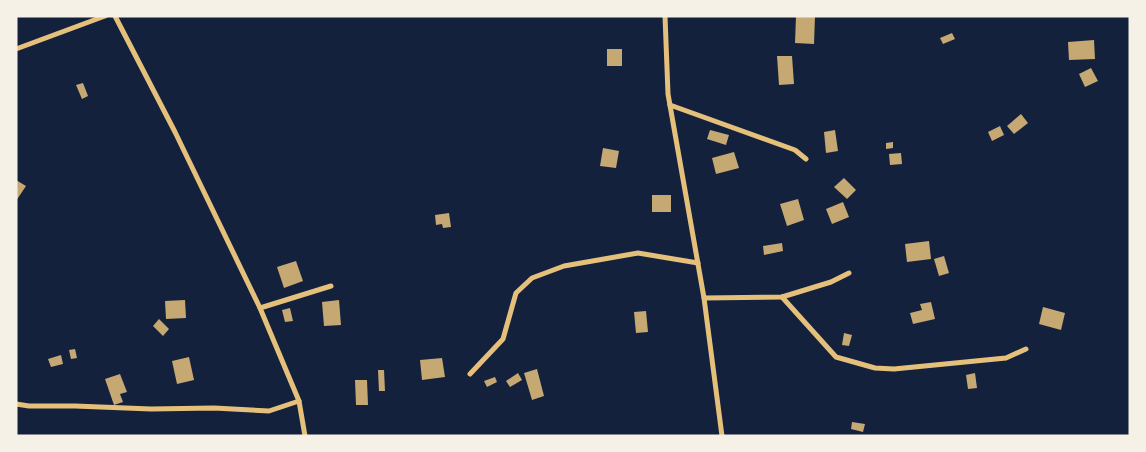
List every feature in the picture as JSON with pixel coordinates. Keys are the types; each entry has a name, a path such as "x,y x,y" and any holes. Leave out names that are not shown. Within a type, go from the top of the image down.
{"street":[{"path":"16,49 105,16"},
{"path":"115,16 175,132 260,308 299,401 305,436"},
{"path":"665,16 668,94 704,298 722,436"},
{"path":"670,105 795,150 806,159"},
{"path":"470,374 503,339 516,293 532,278 564,266 638,253 698,263"},
{"path":"704,298 782,297 831,282 849,273"},
{"path":"260,308 331,286"},
{"path":"782,297 836,357 875,368 1006,358 1026,349"},
{"path":"16,404 29,406 151,409 214,408 269,411 299,401"}],"building":[{"path":"796,16 815,16 814,44 795,43"},
{"path":"952,33 955,39 943,44 940,38"},
{"path":"1094,40 1095,59 1069,60 1068,42"},
{"path":"607,49 622,49 622,66 607,66"},
{"path":"777,56 792,56 794,84 779,85"},
{"path":"1091,68 1098,81 1085,87 1079,74"},
{"path":"83,83 88,96 82,99 76,85"},
{"path":"1021,114 1028,123 1014,134 1007,126"},
{"path":"1000,126 1004,135 992,141 988,132"},
{"path":"710,130 729,135 726,145 707,139"},
{"path":"835,130 838,151 826,153 824,132"},
{"path":"893,142 893,148 886,149 886,143"},
{"path":"603,148 619,151 616,168 600,166"},
{"path":"734,152 739,168 716,174 712,158"},
{"path":"901,153 902,164 890,165 889,154"},
{"path":"844,178 856,190 847,199 834,187"},
{"path":"16,180 26,186 16,201"},
{"path":"652,195 671,195 671,212 652,212"},
{"path":"798,199 804,220 787,226 780,204"},
{"path":"843,202 849,217 832,224 826,209"},
{"path":"449,213 451,227 443,228 442,224 436,225 435,215"},
{"path":"929,241 931,259 907,262 905,244"},
{"path":"782,243 783,251 764,255 763,246"},
{"path":"944,256 949,273 939,276 934,259"},
{"path":"296,261 303,281 284,288 277,267"},
{"path":"185,300 186,318 166,319 165,301"},
{"path":"339,300 341,325 324,326 322,302"},
{"path":"931,302 935,319 913,324 910,313 922,310 920,304"},
{"path":"1043,307 1065,313 1061,330 1039,324"},
{"path":"290,308 293,321 285,322 282,310"},
{"path":"646,311 648,332 636,333 634,312"},
{"path":"159,319 169,329 163,336 153,326"},
{"path":"844,333 852,335 849,346 842,345"},
{"path":"75,349 77,358 71,359 69,350"},
{"path":"61,355 63,364 51,367 48,359"},
{"path":"189,357 194,380 177,384 172,361"},
{"path":"442,358 445,377 422,380 420,360"},
{"path":"537,369 544,396 532,400 524,373"},
{"path":"378,370 384,370 385,391 379,391"},
{"path":"518,373 522,380 510,387 506,381"},
{"path":"975,373 977,388 968,389 966,375"},
{"path":"120,374 127,392 120,394 123,402 114,405 105,379"},
{"path":"495,377 497,382 487,387 484,381"},
{"path":"355,380 367,380 368,405 356,405"},
{"path":"852,422 865,424 863,432 851,429"}]}
